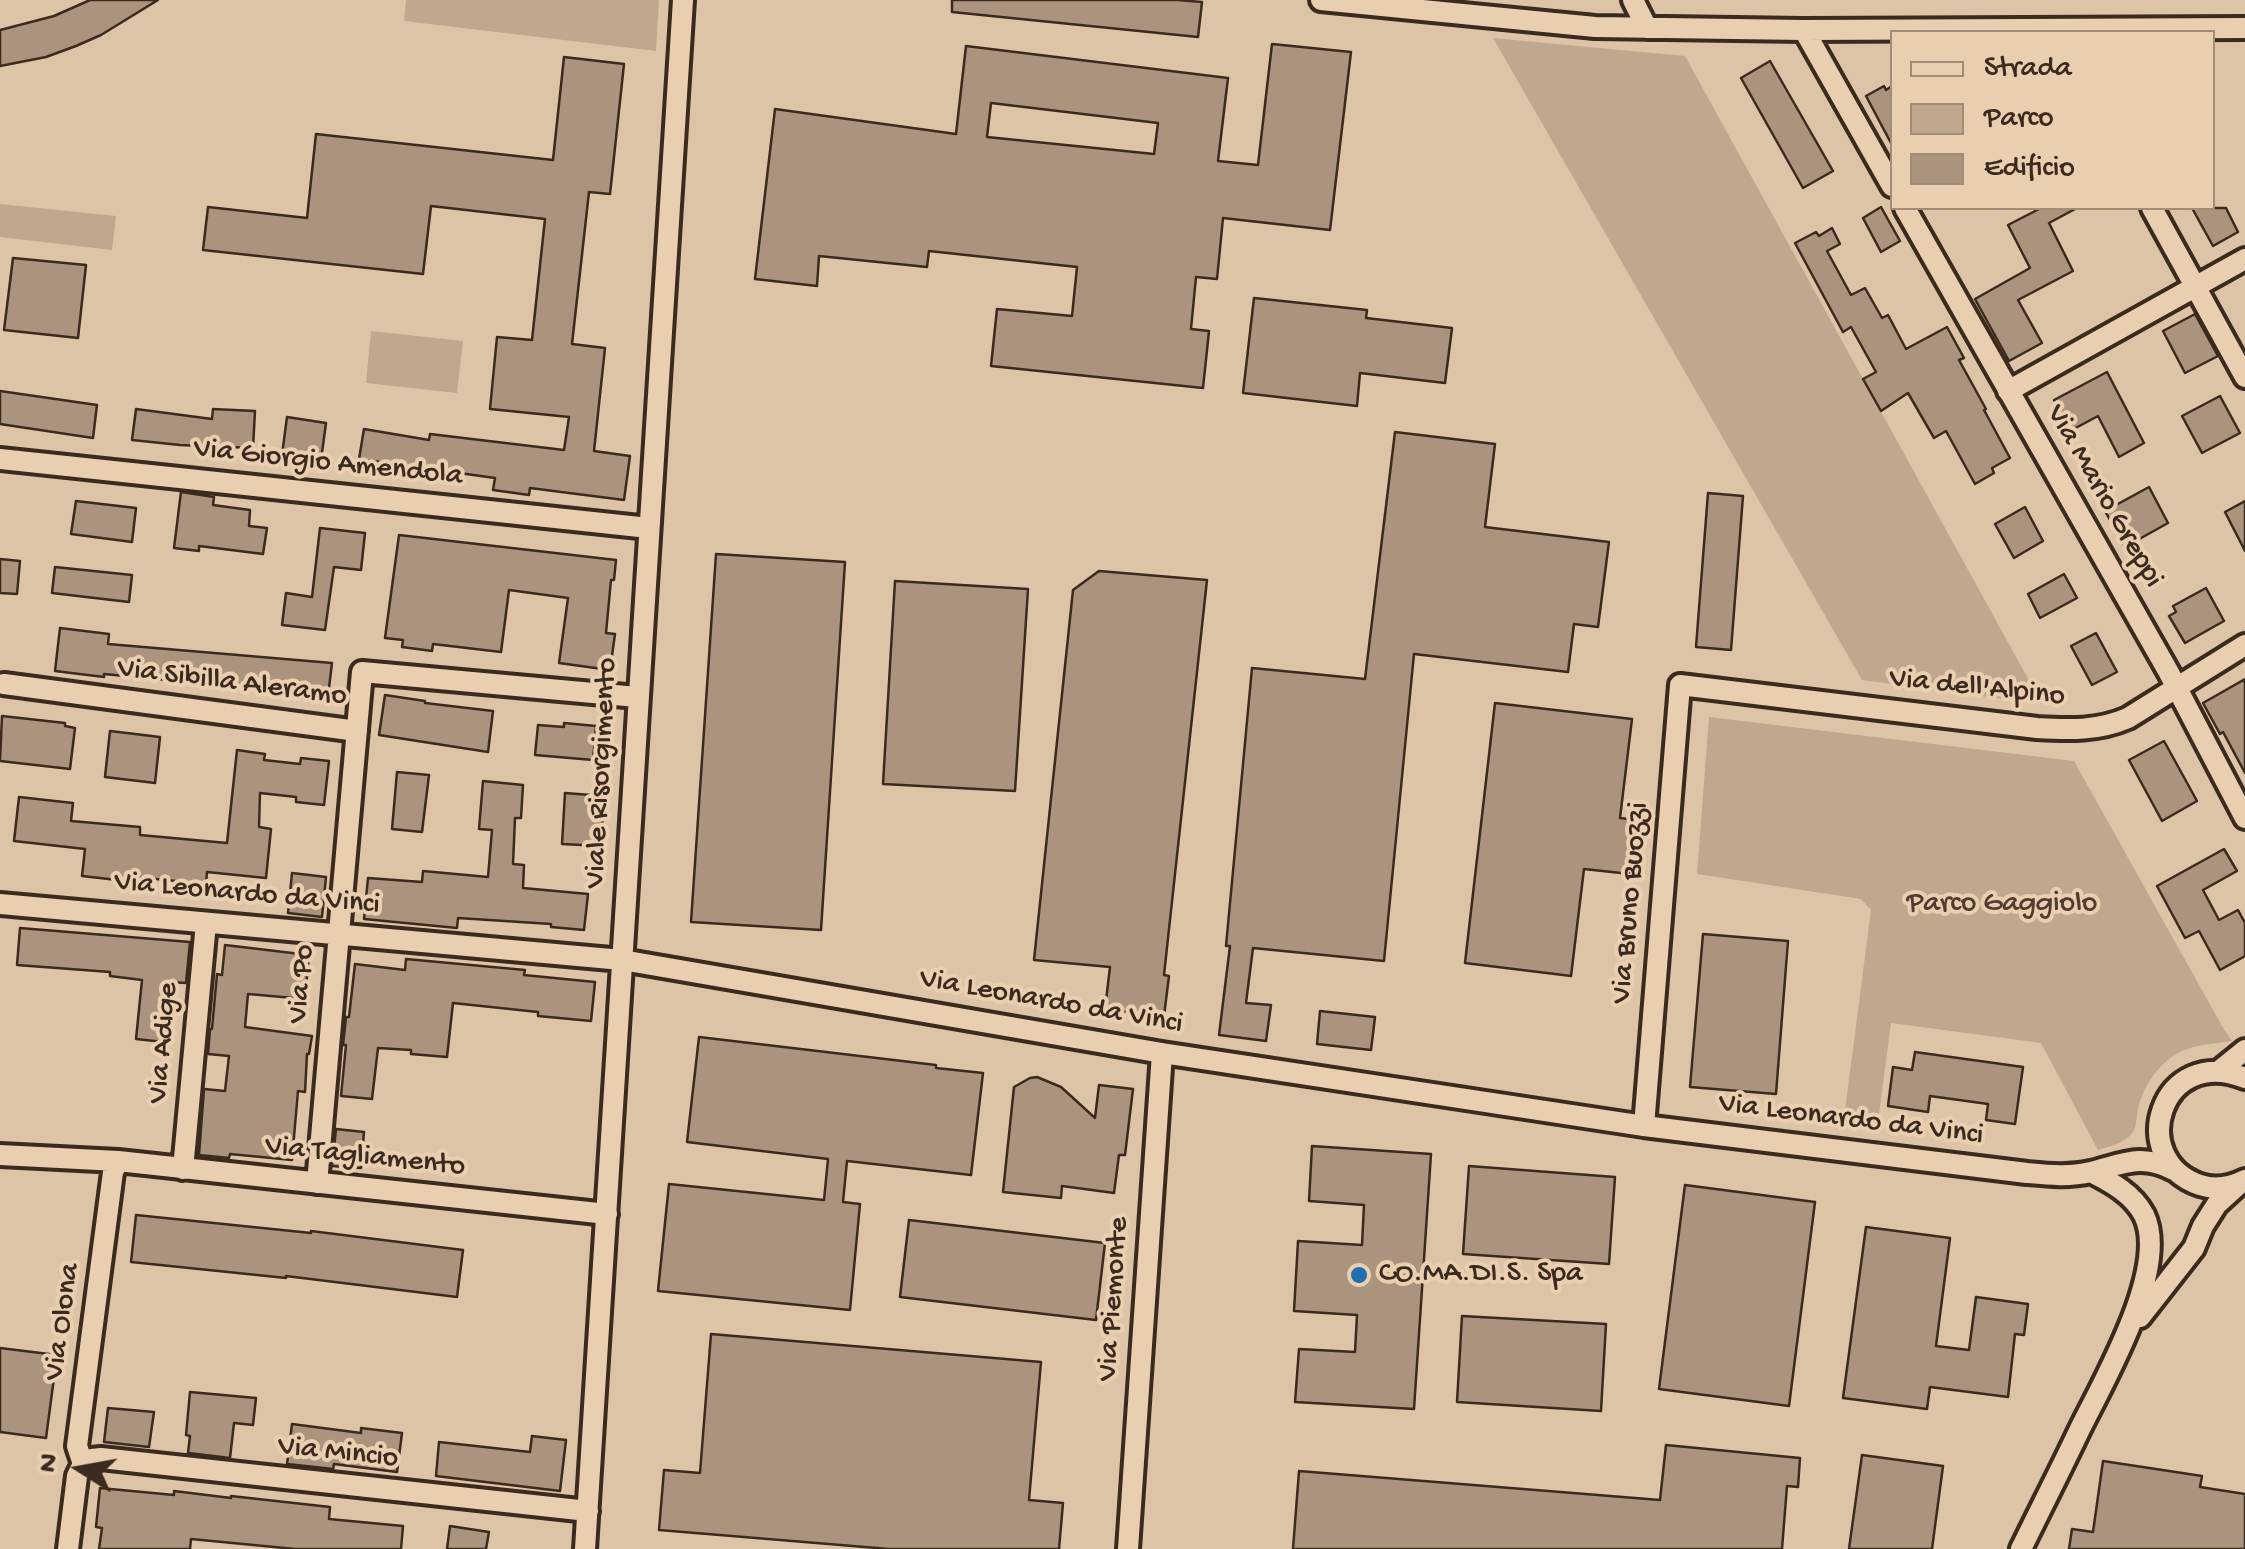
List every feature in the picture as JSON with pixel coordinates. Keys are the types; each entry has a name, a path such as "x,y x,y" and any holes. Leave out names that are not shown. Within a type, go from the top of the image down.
{"street":[{"name":"Viale Risorgimento","path":"586,1549 683,0"},
{"path":"1321,0 1595,27 2245,28"},
{"path":"1633,0 1647,28"},
{"path":"1804,30 1890,182"},
{"name":"Via Mario Greppi","path":"1906,210 2177,688 2245,818"},
{"path":"2153,210 2245,376"},
{"path":"2008,390 2245,260"},
{"name":"Via Giorgio Amendola","path":"0,459 649,528"},
{"name":"Via dell'Alpino","path":"1680,685 2080,730 2113,725 2128,718 2245,645"},
{"name":"Via Sibilla Aleramo","path":"4,684 357,731 362,672 638,697"},
{"name":"Via Bruno Buozzi","path":"1644,1126 1680,685"},
{"name":"Via Po","path":"317,1183 357,731"},
{"name":"Via Leonardo da Vinci","path":"0,904 622,960 1162,1054 1644,1126 2027,1174 2064,1176 2120,1162 2158,1161 2206,1187 2242,1182"},
{"name":"Via Adige","path":"183,1169 206,923"},
{"name":"Via Leonardo da Vinci","path":"2120,1162 2159,1122 2166,1100 2180,1084 2194,1075 2219,1071 2245,1050"},
{"name":"Via Piemonte","path":"1128,1549 1162,1054"},
{"path":"2219,1071 2245,1078"},
{"path":"2159,1122 2159,1140 2168,1162 2182,1175 2198,1201 2202,1226"},
{"name":"Via Tagliamento","path":"0,1155 118,1161 607,1214"},
{"name":"Via Olona","path":"68,1549 77,1476 84,1464 77,1446 112,1172 118,1161"},
{"path":"2021,1549 2126,1336 2148,1262 2150,1238 2145,1216 2133,1199 2091,1172"},
{"path":"2126,1336 2194,1248 2202,1226 2217,1204 2242,1182"},
{"name":"Via Mincio","path":"84,1464 101,1458 588,1511"}],"green space":[{"path":"406,0 659,0 656,51 404,21"},
{"path":"1493,38 1685,56 2042,704 1862,680"},
{"path":"0,204 116,216 112,250 0,237"},
{"path":"371,331 463,341 457,393 366,383"},
{"name":"Parco Gaggiolo","path":"1709,717 2074,761 2232,1041 2191,1048 2171,1058 2148,1085 2130,1136 2098,1150 2041,1043 1891,1023 1878,1122 1844,1118 1871,910 1861,899 1697,874"}],"building":[{"path":"90,0 158,0 76,46 46,57 0,66 0,30 54,16"},
{"path":"952,0 1202,2 1198,37 952,12"},
{"path":"1272,44 1351,52 1330,230 1223,218 1217,279 1196,277 1191,329 1209,331 1203,388 991,366 997,309 1072,316 1077,267 929,251 927,267 819,256 817,286 755,279 775,109 956,134 966,46 1228,78 1218,161 1258,165","holes":["991,103 1158,123 1154,154 987,137"]},
{"path":"564,57 624,64 610,194 589,192 572,344 605,348 594,451 630,456 624,500 530,488 529,495 493,490 495,478 359,459 364,429 429,440 430,434 564,450 569,417 490,409 497,337 532,340 545,219 431,206 423,274 203,250 208,207 307,218 316,134 553,160"},
{"path":"1770,61 1833,171 1803,188 1741,78"},
{"path":"1884,86 1886,90 1890,87 1890,141 1866,96"},
{"path":"1881,207 1900,241 1881,252 1863,218"},
{"path":"2226,208 2238,232 2213,246 2193,210"},
{"path":"2037,210 2073,210 2049,223 2073,271 2018,300 2042,343 2009,361 1975,299 2030,268 2008,225"},
{"path":"1832,228 1840,244 1827,251 1851,295 1865,288 1882,318 1888,315 1906,349 1947,327 1964,358 1959,360 2010,458 1992,468 1994,473 1975,484 1946,431 1934,438 1908,393 1881,411 1863,379 1876,372 1851,327 1843,332 1795,243"},
{"path":"13,258 86,265 78,338 4,330"},
{"path":"1254,298 1367,310 1366,318 1452,328 1445,383 1360,373 1357,406 1243,393"},
{"path":"2195,314 2218,356 2185,373 2163,331"},
{"path":"2107,372 2144,443 2119,457 2098,416 2070,431 2054,400"},
{"path":"0,391 97,405 93,438 0,424"},
{"path":"2220,396 2240,433 2202,453 2182,416"},
{"path":"136,409 212,419 213,409 255,411 253,448 132,440"},
{"path":"287,417 326,423 321,460 282,455"},
{"path":"1395,432 1495,444 1485,527 1609,542 1598,627 1574,624 1568,672 1414,654 1384,961 1253,948 1246,1003 1271,1005 1266,1041 1219,1035 1252,668 1365,679"},
{"path":"2149,487 2168,523 2125,547 2105,511"},
{"path":"181,492 214,497 213,505 250,510 249,526 267,528 263,554 199,546 199,551 174,548"},
{"path":"1708,493 1743,496 1731,650 1696,647"},
{"path":"76,501 136,508 132,542 71,534"},
{"path":"2245,501 2245,551 2225,512"},
{"path":"2025,507 2043,541 2014,558 1995,524"},
{"path":"320,528 365,533 361,570 334,567 325,630 282,625 286,593 312,597"},
{"path":"399,535 616,560 606,633 615,634 610,670 559,663 568,598 509,590 501,652 433,644 432,651 402,647 403,640 385,638"},
{"path":"716,554 845,562 821,930 691,922"},
{"path":"0,559 20,561 17,594 0,593"},
{"path":"55,567 132,575 129,602 52,593"},
{"path":"1099,571 1207,580 1164,975 1169,976 1164,1016 1105,1009 1110,967 1034,960 1073,590"},
{"path":"2064,574 2077,598 2040,618 2028,594"},
{"path":"895,581 1028,589 1015,791 883,784"},
{"path":"2206,588 2224,621 2185,643 2169,616 2176,612 2173,606"},
{"path":"60,628 109,634 108,644 332,663 328,696 188,679 104,677 55,671"},
{"path":"2096,633 2117,672 2092,685 2071,646"},
{"path":"2245,679 2245,773 2203,703"},
{"path":"385,695 493,711 488,752 379,735"},
{"path":"1495,703 1632,719 1620,818 1636,820 1630,874 1584,869 1571,976 1465,963"},
{"path":"2,716 65,723 75,728 70,769 0,761"},
{"path":"564,723 596,726 593,760 535,755 538,725 564,727"},
{"path":"110,731 160,737 155,783 105,777"},
{"path":"2164,741 2197,801 2162,821 2129,760"},
{"path":"237,750 265,754 264,760 300,764 301,758 329,761 324,805 260,793 259,827 271,829 266,878 207,872 206,884 82,876 85,849 14,841 19,797 73,803 71,821 140,827 140,835 227,843"},
{"path":"397,772 429,775 422,832 392,829"},
{"path":"483,781 523,785 521,818 515,818 513,864 524,865 523,888 588,894 584,930 458,918 457,928 364,919 368,878 422,882 423,871 488,877 492,830 479,829"},
{"path":"565,793 604,796 601,846 562,844"},
{"path":"2224,849 2237,871 2203,890 2219,920 2238,910 2245,923 2245,956 2220,970 2199,931 2185,938 2157,886"},
{"path":"292,873 326,877 322,917 288,913"},
{"path":"20,928 190,942 186,983 170,982 164,1042 136,1039 142,980 110,976 110,972 17,965"},
{"path":"1703,934 1788,941 1776,1094 1690,1087"},
{"path":"225,945 309,955 305,999 248,994 245,1027 312,1036 305,1092 298,1091 292,1160 199,1155 204,1089 225,1091 229,1056 208,1054 217,974 222,975"},
{"path":"406,959 525,970 524,975 595,982 591,1021 453,1003 447,1057 378,1048 372,1099 341,1096 343,1045 355,964 405,970"},
{"path":"1320,1011 1375,1017 1371,1050 1317,1044"},
{"path":"699,1037 983,1073 971,1175 847,1161 843,1202 860,1204 850,1310 658,1291 669,1184 824,1200 828,1159 687,1142"},
{"path":"1915,1052 2023,1067 2015,1124 1986,1120 1988,1104 1930,1096 1928,1112 1888,1106 1893,1067 1912,1070"},
{"path":"1037,1077 1061,1087 1095,1118 1099,1085 1133,1089 1125,1155 1119,1155 1114,1193 1062,1186 1061,1198 1003,1192 1014,1087"},
{"path":"336,1129 364,1132 361,1168 332,1166"},
{"name":"CO.MA.DI.S. Spa","path":"1312,1146 1431,1154 1414,1409 1295,1402 1299,1349 1355,1352 1357,1315 1294,1311 1298,1241 1362,1245 1364,1205 1309,1201"},
{"path":"1469,1166 1615,1177 1609,1264 1463,1254"},
{"path":"1685,1185 1815,1202 1789,1406 1659,1389"},
{"path":"136,1215 463,1250 457,1297 131,1262"},
{"path":"909,1220 1105,1243 1096,1320 900,1297"},
{"path":"1866,1227 1950,1238 1936,1346 1969,1350 1976,1297 2028,1304 2024,1335 2015,1334 2008,1397 1930,1387 1927,1409 1843,1398"},
{"path":"1462,1316 1606,1324 1601,1411 1457,1402"},
{"path":"711,1334 1041,1362 1029,1500 1063,1503 1059,1549 889,1549 659,1530 664,1470 700,1473"},
{"path":"0,1348 57,1355 46,1438 0,1432"},
{"path":"190,1392 256,1398 253,1425 234,1423 230,1458 188,1453"},
{"path":"108,1408 154,1412 149,1447 104,1442"},
{"path":"292,1424 361,1433 361,1428 402,1433 397,1472 334,1464 333,1469 287,1464"},
{"path":"532,1436 566,1440 560,1491 436,1476 439,1442 530,1452"},
{"path":"1666,1445 1800,1458 1798,1487 1787,1486 1782,1549 1293,1549 1299,1471 1660,1500"},
{"path":"1862,1455 1943,1466 1932,1549 1849,1549"},
{"path":"2103,1461 2202,1476 2200,1487 2245,1494 2245,1549 2069,1549 2072,1529 2093,1532"},
{"path":"100,1488 174,1495 174,1491 330,1507 329,1519 403,1526 401,1549 295,1549 191,1539 190,1549 99,1549 102,1528 96,1527"},
{"path":"450,1526 489,1532 486,1549 447,1549"}],"place":[{"name":"CO.MA.DI.S. Spa","path":"1359,1275"}]}
